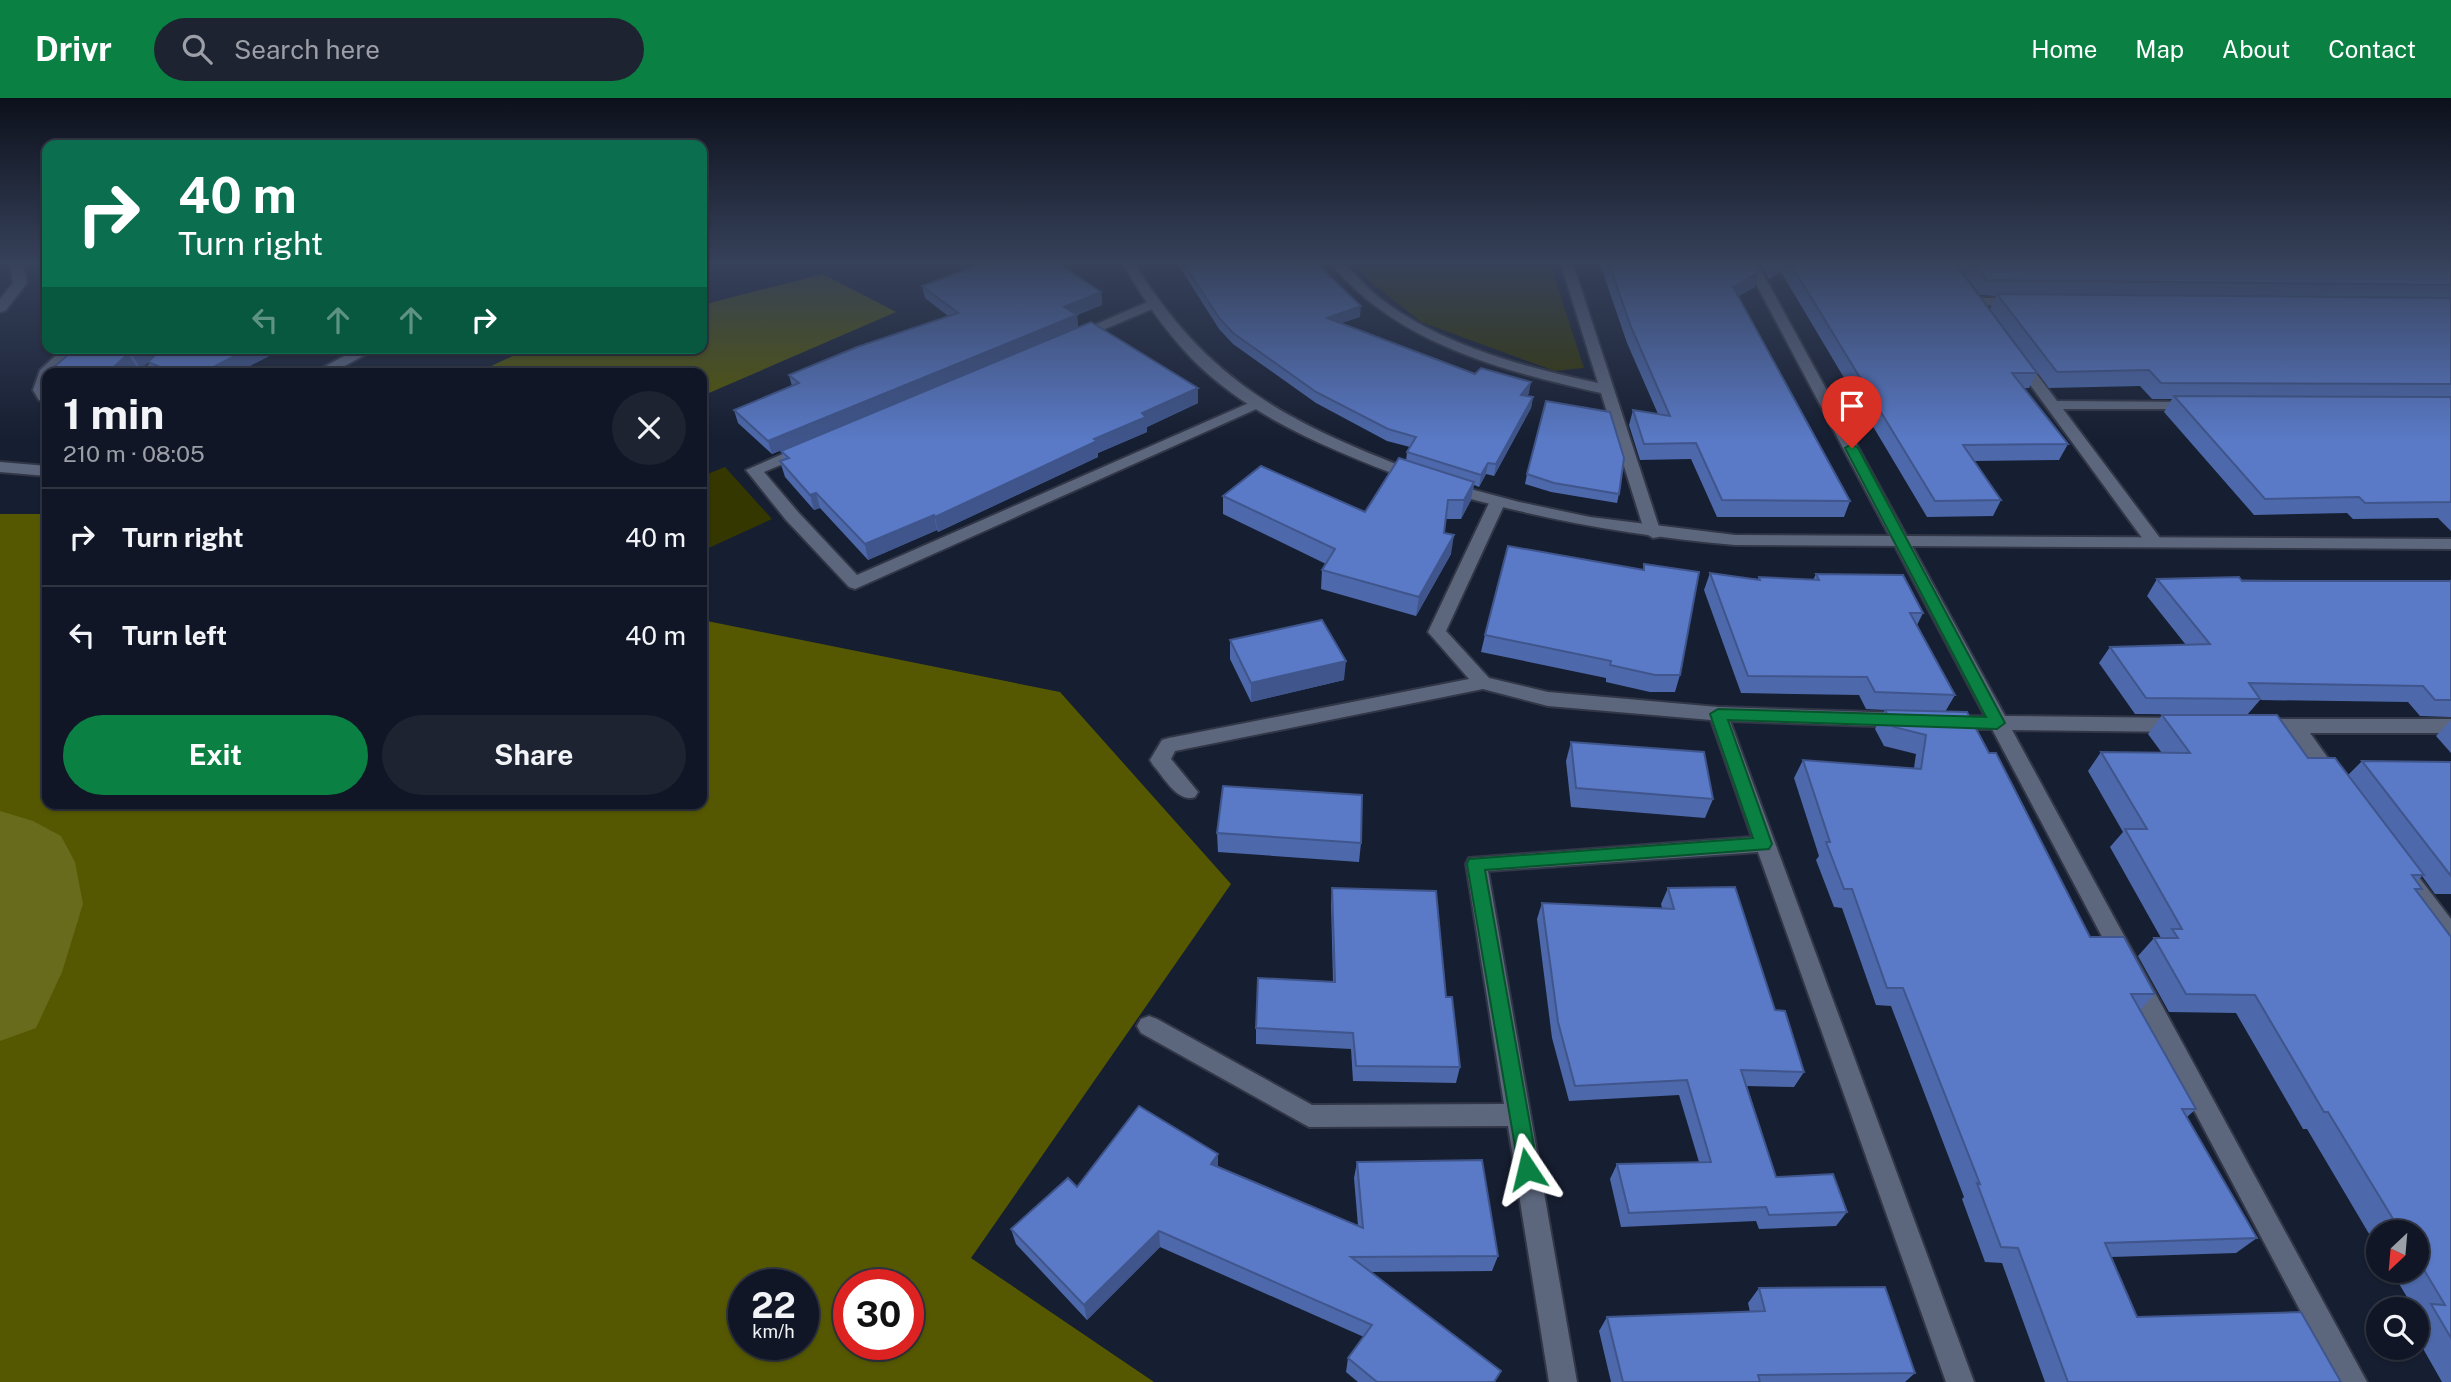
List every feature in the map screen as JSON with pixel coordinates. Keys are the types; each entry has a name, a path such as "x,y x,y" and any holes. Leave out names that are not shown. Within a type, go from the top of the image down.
{"street":[{"path":"1062,341 1111,321"},
{"path":"1165,321 1212,370 1258,403 1317,436 1376,462 1497,503 1573,521 1653,533 1735,540 2451,544"},
{"path":"1408,321 1431,334 1544,377 1608,390"},
{"path":"1586,321 1653,533"},
{"path":"1782,321 2353,1382"},
{"path":"2007,343 2154,542"},
{"path":"50,368 66,354"},
{"path":"152,368 168,354"},
{"path":"330,368 358,354"},
{"path":"818,443 754,470 792,516 855,583 1258,403"},
{"path":"2051,405 2203,405"},
{"path":"0,467 42,471"},
{"path":"1483,683 1437,632 1497,503"},
{"path":"1188,792 1160,760 1170,745 1483,683 1548,699 1718,714 1997,723 2200,725"},
{"path":"1718,714 1960,1382"},
{"path":"2240,726 2451,726"},
{"path":"2294,726 2343,791"},
{"path":"1563,1382 1476,864 1763,844"},
{"path":"2391,856 2450,933"},
{"path":"1149,1026 1309,1116 1518,1115"}],"shaded area":[{"path":"707,321 875,321 707,394 707,368 487,368 517,354 707,354"},
{"path":"1569,321 1584,368 1555,371 1421,322"},
{"path":"725,467 772,519 707,549 707,474"},
{"path":"0,514 42,514 42,809 707,809 707,621 1060,692 1231,884 971,1258 1154,1382 0,1382"}],"building":[{"path":"934,321 1062,321 768,441 734,410 799,383 789,375 857,347"},
{"path":"1222,321 1335,321 1475,374 1481,368 1531,382 1521,395 1533,397 1496,464 1488,463 1481,475 1407,452 1416,437 1388,429 1316,392 1233,333"},
{"path":"1629,321 1752,321 1850,501 1722,500 1696,443 1644,444 1633,410 1670,416"},
{"path":"1825,321 1998,321 2037,373 2012,373 2068,444 1963,445 2001,500 1935,501"},
{"path":"2018,321 2451,321 2451,384 2161,383 2149,370 2057,372"},
{"path":"1091,322 1198,388 1142,413 1146,417 1094,439 1097,441 935,517 934,515 865,544 816,493 810,495 780,461 789,458 781,451"},
{"path":"69,354 128,354 113,368 53,368"},
{"path":"156,354 238,354 212,368 162,368 148,362"},
{"path":"2174,396 2451,397 2451,502 2365,503 2359,497 2265,499"},
{"path":"1546,401 1610,412 1624,458 1619,494 1554,483 1527,474"},
{"path":"1399,458 1474,482 1464,500 1448,500 1444,533 1454,535 1419,597 1322,570 1335,549 1223,496 1261,466 1365,512"},
{"path":"1508,546 1644,570 1644,564 1699,572 1680,675 1655,675 1610,665 1611,661 1485,635"},
{"path":"1710,573 1760,580 1759,577 1819,580 1816,574 1903,575 1923,613 1910,613 1955,695 1875,692 1867,677 1748,676"},
{"path":"2239,577 2242,581 2451,581 2451,700 2435,700 2423,686 2249,683 2260,699 2146,698 2110,647 2210,644 2157,579"},
{"path":"1322,620 1346,661 1251,683 1230,640"},
{"path":"1885,710 1967,712 1989,753 1996,753 2090,937 2124,937 2155,994 2131,994 2196,1109 2182,1109 2257,1238 2105,1243 2137,1317 2301,1312 2341,1382 2068,1382 2018,1248 2001,1247 1977,1183 1980,1184 1903,988 1887,988 1852,889 1844,889 1826,842 1830,842 1803,760 1921,769 1926,735 1894,727"},
{"path":"2162,715 2277,715 2308,758 2335,758 2424,875 2412,875 2422,889 2415,889 2451,937 2451,1338 2431,1304 2445,1305 2429,1278 2429,1220 2394,1220 2328,1112 2324,1112 2255,995 2186,994 2154,938 2178,938 2172,929 2182,929 2125,829 2147,829 2101,752 2190,753"},
{"path":"1571,742 1704,752 1713,799 1576,788"},
{"path":"2362,761 2451,762 2451,876"},
{"path":"1223,786 1362,795 1361,843 1217,833"},
{"path":"1735,887 1775,1010 1785,1011 1804,1072 1741,1070 1776,1177 1833,1174 1847,1212 1769,1215 1766,1207 1629,1213 1617,1164 1711,1162 1687,1080 1575,1086 1558,1022 1542,903 1674,909 1668,888"},
{"path":"1332,888 1436,891 1446,997 1452,997 1460,1067 1356,1066 1353,1033 1256,1028 1258,978 1335,982"},
{"path":"1139,1106 1218,1154 1211,1164 1363,1228 1357,1162 1482,1160 1498,1256 1351,1257 1501,1371 1494,1382 1377,1382 1348,1358 1372,1325 1159,1231 1084,1305 1011,1229 1068,1178 1077,1187"},
{"path":"1885,1287 1915,1373 1758,1375 1760,1382 1623,1382 1607,1317 1765,1311 1759,1288"}],"waterway":[{"path":"0,847 28,862 35,904 12,972 0,997"}],"route":[{"path":"1527,1169 1476,864 1763,844 1718,714 1997,723 1852,448"}]}
